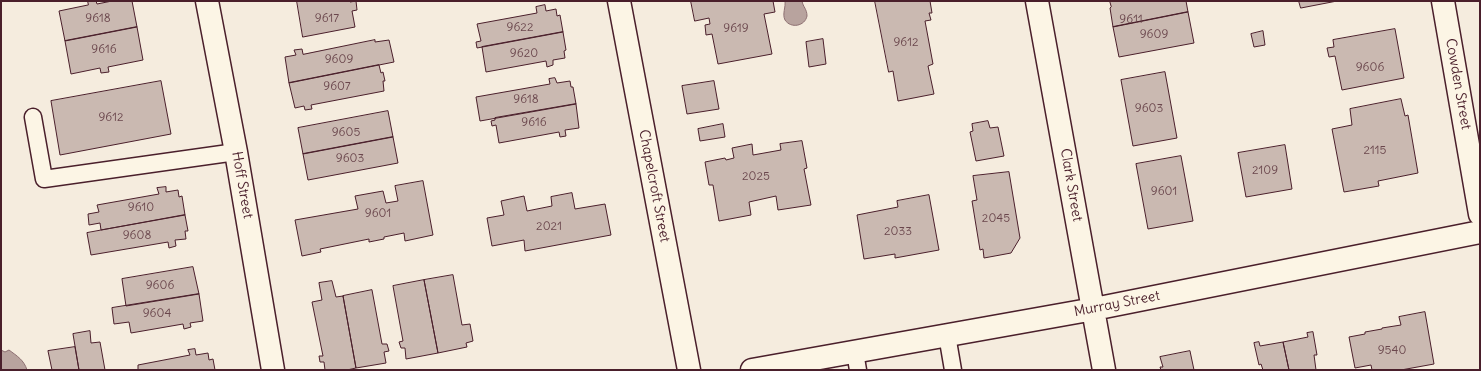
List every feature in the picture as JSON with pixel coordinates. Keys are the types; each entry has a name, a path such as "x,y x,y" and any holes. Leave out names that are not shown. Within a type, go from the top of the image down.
{"street":[{"name":"Hoff Street","path":"207,1 236,152 273,370"},
{"name":"Chapelcroft Street","path":"619,1 689,370"},
{"name":"Clark Street","path":"1037,1 1104,370"},
{"name":"Cowden Street","path":"1443,1 1480,214"},
{"name":"Murray Street","path":"752,370 857,361 947,335 1094,309 1480,232"}],"lane":[{"path":"33,117 44,179 236,152"},
{"path":"947,335 953,370"}],"shaded area":[{"path":"785,1 802,1 807,14 804,22 798,25 791,25 785,20"},
{"path":"1,350 5,352 9,350 15,354 22,361 27,370 1,370"}],"building":[{"path":"88,1 96,1 97,4 112,1 132,1 137,27 65,41 59,11 88,5"},
{"path":"297,1 356,1 357,10 352,11 355,27 303,37"},
{"path":"691,1 773,1 775,12 764,14 772,54 718,64 712,34 706,35 705,25 710,24 709,18 695,21"},
{"path":"875,1 930,1 932,13 929,13 931,20 925,21 933,64 928,66 934,94 898,101 893,71 889,72"},
{"path":"1110,1 1186,1 1188,12 1113,27"},
{"path":"1299,1 1337,1 1301,8"},
{"path":"545,5 546,11 556,9 557,16 560,15 563,32 477,48 476,42 481,41 477,24 537,13 536,7"},
{"path":"1188,12 1194,43 1119,57 1113,27"},
{"path":"137,27 143,60 108,67 109,72 101,73 100,68 71,74 65,41"},
{"path":"1395,29 1404,78 1342,90 1335,56 1329,57 1327,48 1334,47 1333,40"},
{"path":"1263,31 1265,45 1254,47 1251,34"},
{"path":"563,32 566,50 564,51 565,58 553,60 553,65 547,67 546,61 486,72 482,47"},
{"path":"823,39 826,64 809,67 806,42"},
{"path":"375,40 375,42 389,40 394,62 289,83 285,57 296,55 294,50 302,49 303,54"},
{"path":"379,65 381,73 383,72 385,81 383,81 384,91 311,105 312,109 305,110 304,106 295,108 289,83"},
{"path":"1165,72 1177,138 1133,146 1121,80"},
{"path":"555,78 557,83 570,81 571,87 573,87 576,104 480,121 476,97 550,84 549,79"},
{"path":"161,81 171,134 60,155 51,101"},
{"path":"714,81 719,109 687,114 682,86"},
{"path":"1401,99 1405,116 1408,115 1418,173 1378,181 1379,186 1344,192 1332,129 1352,125 1350,109"},
{"path":"576,104 579,128 565,130 566,136 560,137 559,132 499,143 496,125 492,126 491,121 495,120 495,118"},
{"path":"388,111 393,137 303,154 298,128"},
{"path":"988,121 990,128 998,127 1004,156 976,161 970,132 973,131 972,124"},
{"path":"723,124 725,137 700,141 698,129"},
{"path":"393,137 398,163 308,180 303,154"},
{"path":"802,141 807,168 804,169 811,205 778,210 776,196 749,202 751,215 719,221 713,185 709,185 705,162 725,158 726,160 734,158 732,148 752,144 753,155 781,150 780,144"},
{"path":"1285,145 1292,189 1246,197 1238,153"},
{"path":"1181,156 1193,221 1148,229 1136,164"},
{"path":"1009,172 1020,238 1011,253 984,258 983,249 980,250 972,201 977,200 973,176"},
{"path":"423,181 433,235 405,241 404,233 369,242 369,239 320,249 321,252 302,256 295,220 358,209 355,196 383,191 386,203 398,201 395,186"},
{"path":"166,187 166,192 178,190 179,197 182,196 185,215 101,230 100,223 89,225 88,214 99,212 97,205 159,194 157,188"},
{"path":"572,193 575,209 605,204 611,235 525,251 524,240 492,246 487,218 504,215 501,201 524,196 527,211 552,206 551,197"},
{"path":"929,195 939,250 895,258 895,254 864,259 857,215 898,207 897,201"},
{"path":"185,215 188,231 185,231 186,239 175,240 176,246 169,248 168,242 91,255 87,233"},
{"path":"193,267 199,294 126,306 122,279"},
{"path":"453,275 462,325 470,324 473,341 466,343 467,347 438,353 424,280"},
{"path":"424,280 438,353 406,359 405,348 401,348 399,342 403,341 393,286"},
{"path":"332,281 336,297 343,296 356,368 347,370 325,370 324,362 320,362 319,356 323,356 312,302 322,300 319,283"},
{"path":"372,290 382,344 387,344 389,351 384,352 386,363 356,368 343,296"},
{"path":"199,294 203,321 190,323 191,327 184,329 183,324 131,333 129,322 114,324 112,308"},
{"path":"1425,312 1434,364 1401,370 1372,370 1371,365 1355,368 1349,337 1365,334 1365,332 1382,328 1401,325 1399,317"},
{"path":"90,331 91,343 100,342 105,370 79,370 73,334"},
{"path":"1313,332 1317,355 1314,355 1316,370 1289,370 1283,342 1308,337 1307,333"},
{"path":"1259,342 1260,346 1283,342 1289,370 1263,370 1261,364 1259,365 1254,343"},
{"path":"75,347 79,370 52,370 48,351"},
{"path":"195,349 196,355 208,353 209,360 213,359 215,370 138,370 138,365 190,355 188,350"},
{"path":"1190,351 1194,370 1161,370 1160,367 1163,367 1160,357"}]}
